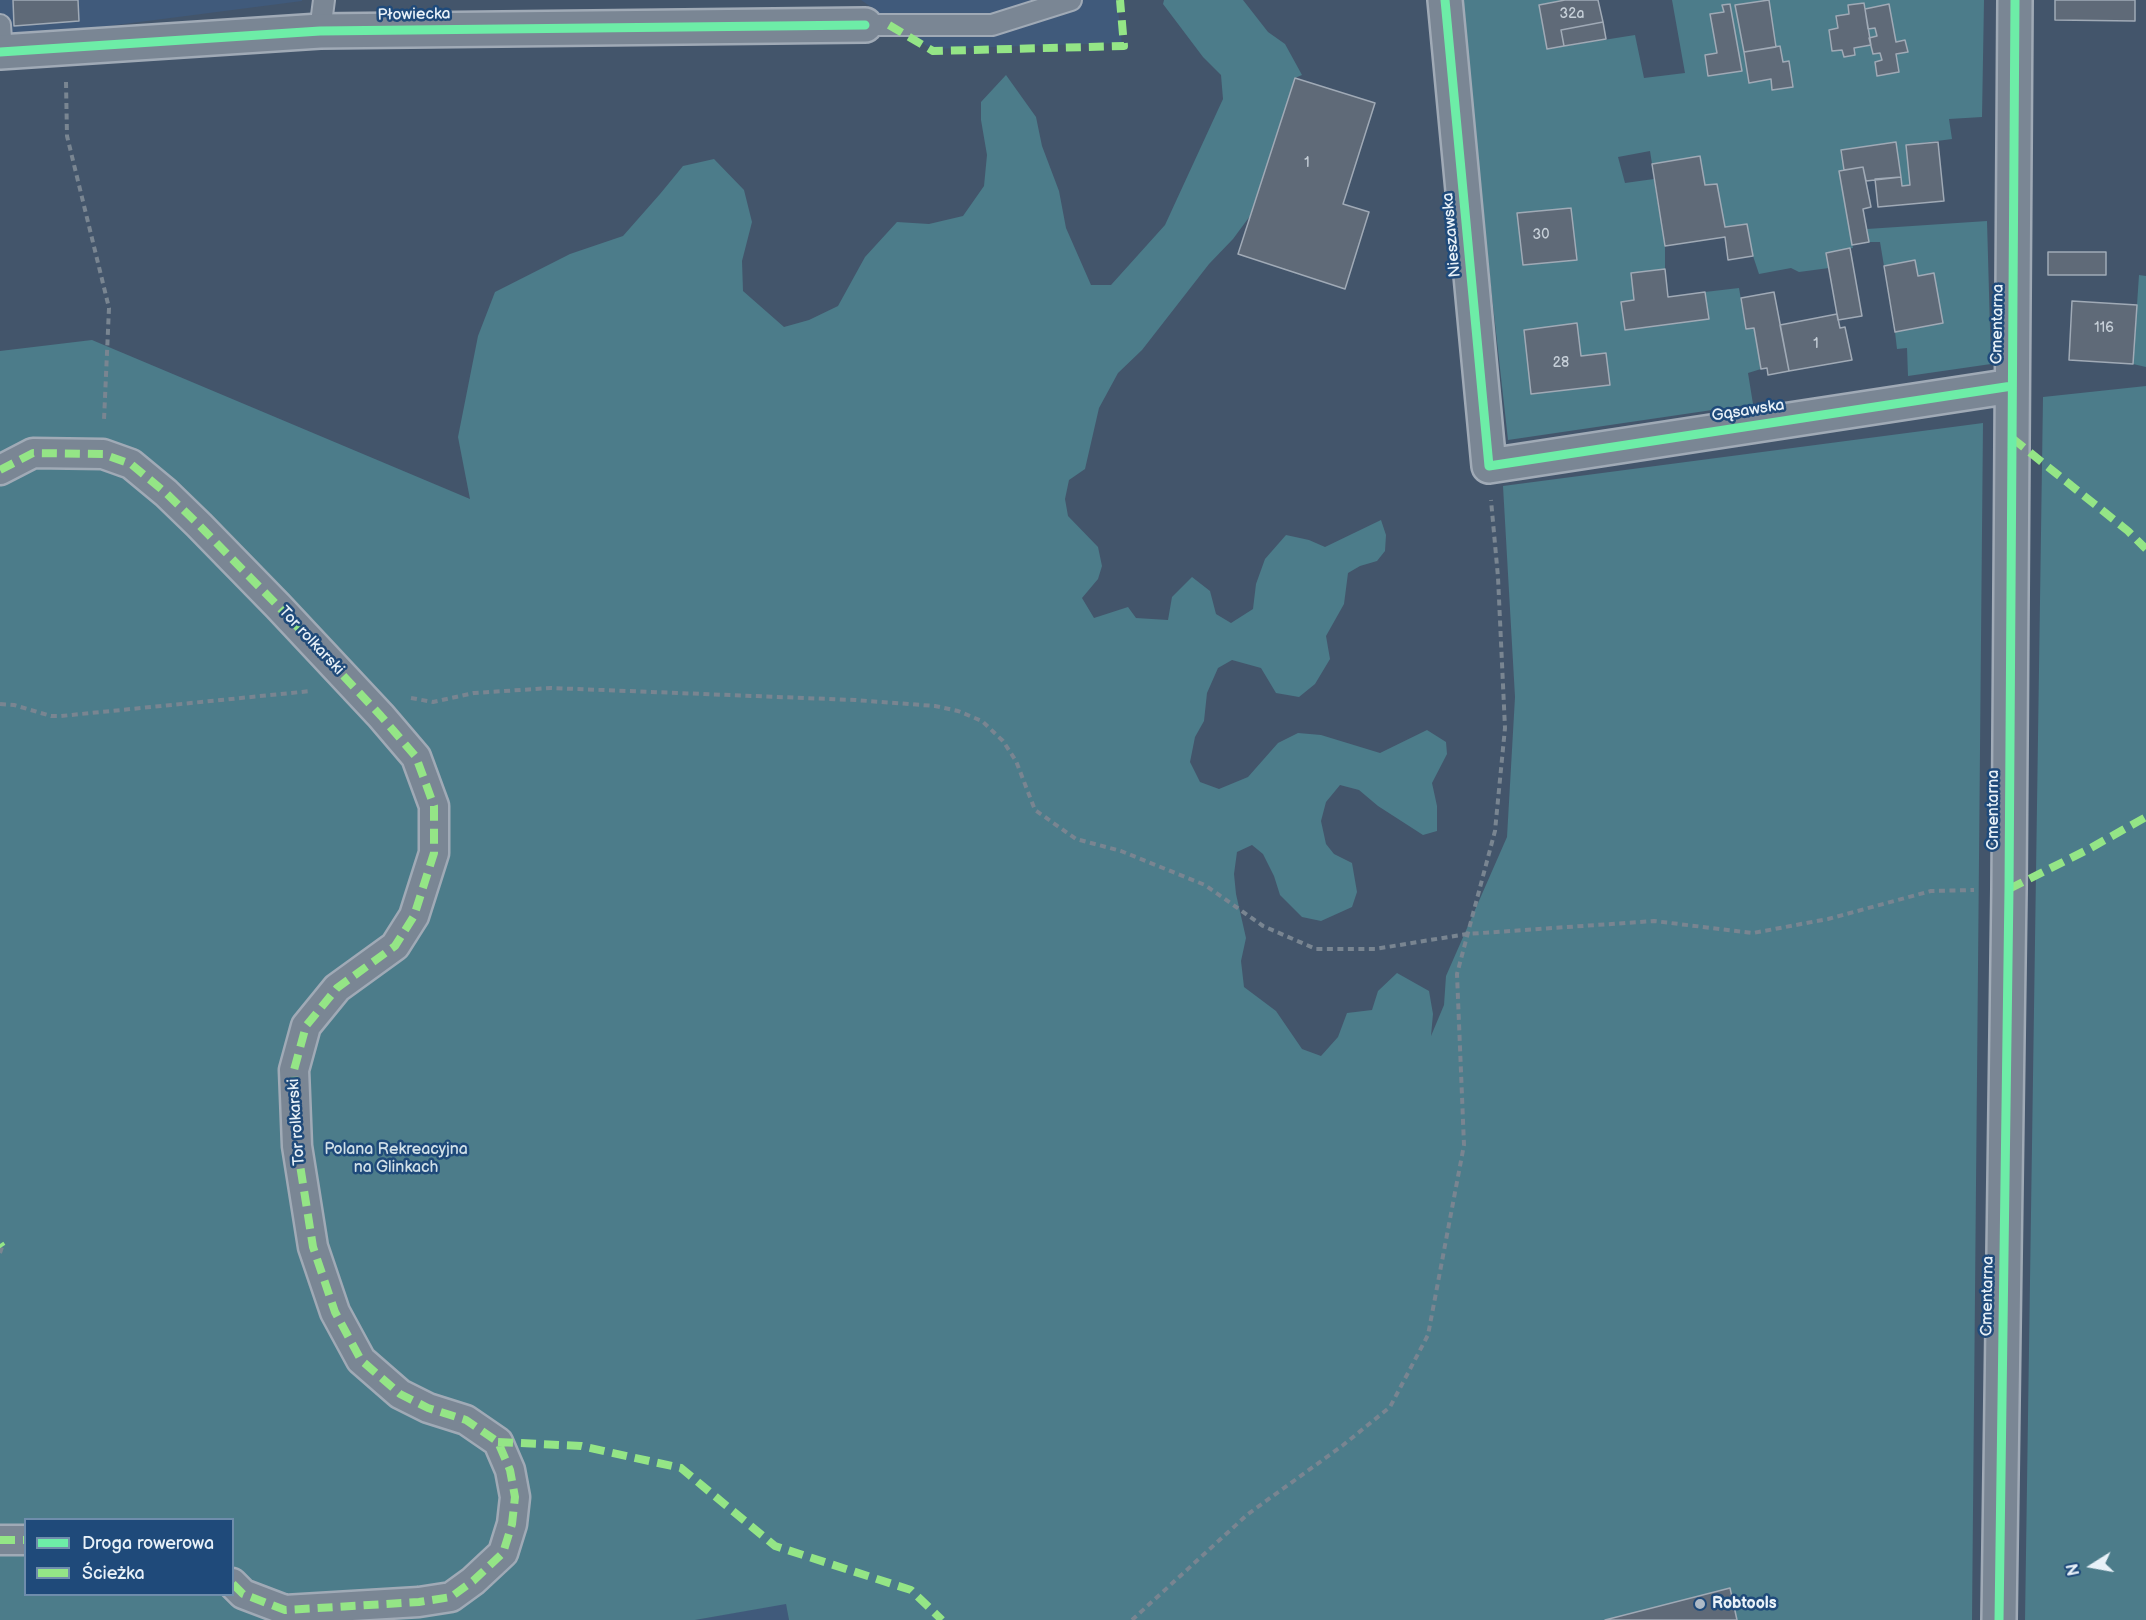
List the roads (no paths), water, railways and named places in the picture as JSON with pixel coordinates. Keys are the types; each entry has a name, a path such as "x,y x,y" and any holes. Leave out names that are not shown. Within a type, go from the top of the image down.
{"street":[{"name":"Nieszawska","path":"1445,0 1489,466"},
{"name":"Cmentarna","path":"1999,1620 2009,889 2015,0"},
{"name":"Płowiecka","path":"1,43 65,48 322,16 880,25"},
{"name":"Gąsawska","path":"1489,466 2012,386"},
{"name":"Tor rolkarski","path":"0,470 33,453 103,454 131,464 166,493 354,687 416,757 434,806 434,853 414,916 395,946 337,988 306,1026 294,1071 297,1146 313,1247 335,1312 361,1360 400,1394 428,1408 466,1420 498,1442 510,1470 515,1497 512,1524 503,1553 473,1581 451,1597 419,1602 285,1610 243,1594 234,1585"},
{"path":"0,1540 24,1540"}],"lane":[{"path":"880,25 992,25 1071,0"}],"place":[{"name":"Robtools","path":"1700,1604"}],"park label":[{"name":"Polana Rekreacyjna na Glinkach","path":"396,1159"}]}
